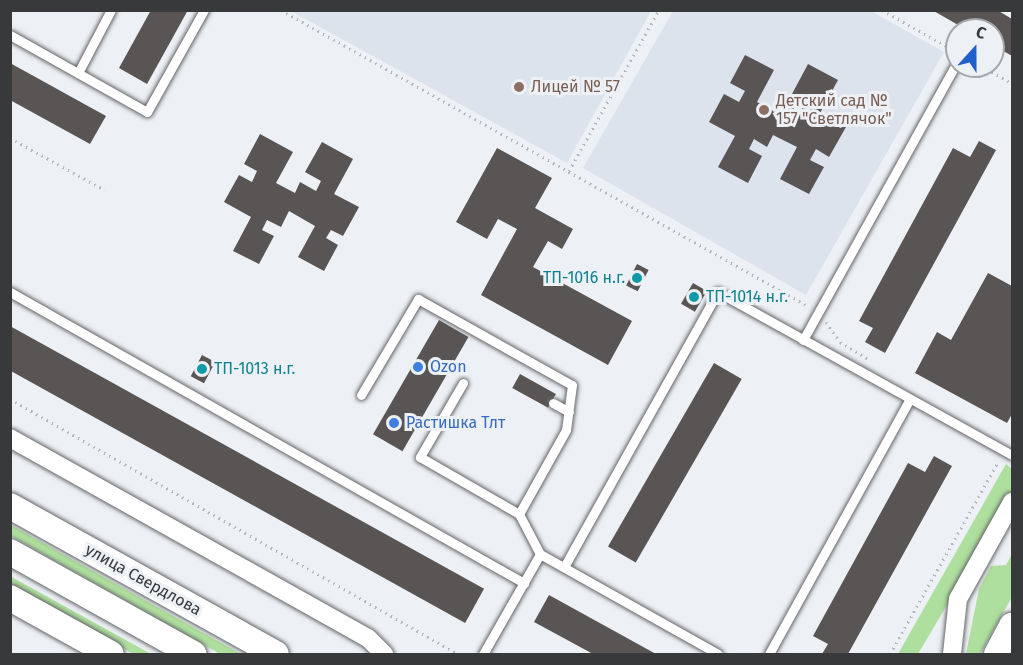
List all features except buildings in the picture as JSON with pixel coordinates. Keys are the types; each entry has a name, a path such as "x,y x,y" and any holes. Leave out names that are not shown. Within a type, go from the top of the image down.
{"main road":[{"name":"улица Свердлова","path":"10,506 276,654"},
{"path":"10,552 193,654"},
{"path":"10,598 111,654"},
{"path":"997,654 1012,626"}],"street":[{"path":"10,438 368,638 384,654"},
{"path":"952,654 958,599 1012,502"}],"lane":[{"path":"78,73 111,10"},
{"path":"10,35 147,112 204,10"},
{"path":"803,340 949,78"},
{"path":"10,292 524,583"},
{"path":"564,567 718,292 1009,453"},
{"path":"361,395 418,299 572,385 566,430 519,514"},
{"path":"463,383 420,458 519,514 540,554 718,654"},
{"path":"769,654 910,399"},
{"path":"553,403 568,412"},
{"path":"483,654 540,554"}],"path":[{"path":"281,10 819,312 840,342 869,360"},
{"path":"569,171 659,10"},
{"path":"882,10 945,45"},
{"path":"10,138 105,190"},
{"path":"10,399 458,654"},
{"path":"890,654 1009,453"}],"shaded area":[{"name":"Лицей № 57","path":"291,11 651,11 567,163"},
{"name":"Детский сад № 157 \"Светлячок\"","path":"673,11 871,11 944,52 806,295 583,168"}],"green space":[{"path":"1006,464 1012,469 1012,495 918,654 898,654"},
{"path":"10,525 241,654 220,654 11,536"},
{"path":"1012,554 1012,597 980,654 966,654 979,589 991,566 1006,565"},
{"path":"10,576 151,654 133,654 11,586"}],"place":[{"name":"Лицей № 57","path":"519,87"},
{"name":"Детский сад № 157 \"Светлячок\"","path":"764,110"},
{"name":"ТП-1016 н.г.","path":"637,278"},
{"name":"ТП-1014 н.г.","path":"694,297"},
{"name":"Ozon","path":"418,367"},
{"name":"ТП-1013 н.г.","path":"202,369"},
{"name":"Растишка Тлт","path":"394,423"}]}
